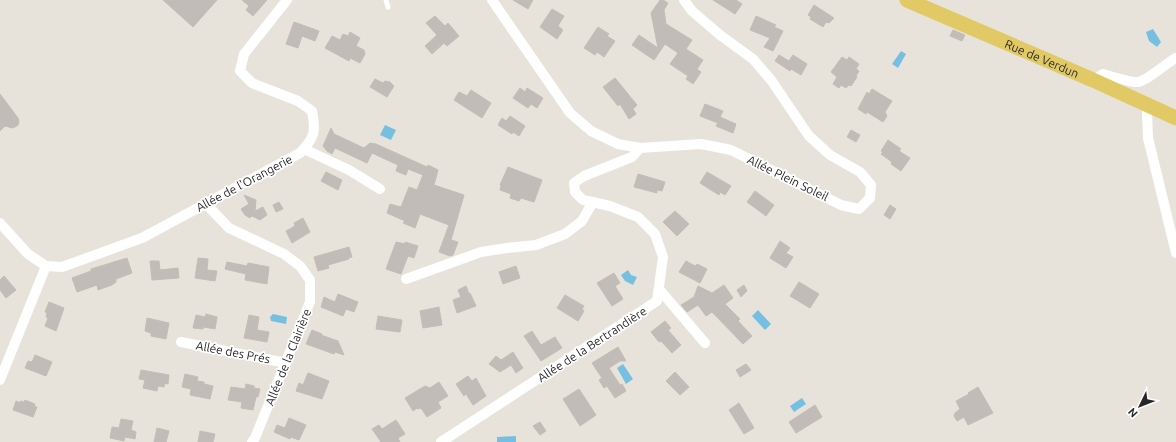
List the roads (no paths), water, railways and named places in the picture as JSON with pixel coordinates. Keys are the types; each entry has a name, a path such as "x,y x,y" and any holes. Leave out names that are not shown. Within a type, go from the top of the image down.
{"main road":[{"name":"Rue de Verdun","path":"907,0 1093,80 1176,118"}],"street":[{"name":"Allée de l'Orangerie","path":"46,266 62,267 142,238 304,150 312,140 315,126 312,111 298,101 252,83 240,71 244,54 287,0"},
{"name":"Allée Plein Soleil","path":"492,0 570,113 591,131 618,144 640,148 701,144 731,150 841,205 859,208 870,198 871,185 860,172 830,155 809,136 771,80 753,59 720,35 692,11 684,0"},
{"path":"1093,80 1103,74 1138,82 1150,76 1176,58"},
{"path":"1148,105 1148,138 1176,253"},
{"name":"Allée de la Bertrandière","path":"440,442 657,301 663,257 654,234 638,217 610,206 583,200 575,192 574,183 584,176 632,157 640,148"},
{"path":"304,150 349,170 380,189"},
{"path":"406,279 481,252 536,246 565,234 582,220 593,202"},
{"name":"Allée de la Clairière","path":"206,204 229,228 284,254 300,266 310,280 310,302 256,438 252,442"},
{"path":"0,222 28,254 46,266 0,380"},
{"path":"659,289 705,343"},
{"name":"Allée des Prés","path":"181,342 286,363"}],"lane":[{"path":"386,0 388,7"}],"water":[{"path":"1153,29 1161,42 1157,47 1149,41 1146,32"},
{"path":"901,51 906,54 898,68 892,64"},
{"path":"385,125 396,130 391,140 380,135"},
{"path":"628,270 631,275 637,277 633,285 625,281 621,275"},
{"path":"758,310 771,324 765,330 752,316"},
{"path":"273,314 287,317 286,324 271,321 270,317"},
{"path":"623,364 633,379 626,384 617,368"},
{"path":"802,398 806,404 794,412 790,406"},
{"path":"516,436 516,442 497,442 497,437"}]}
